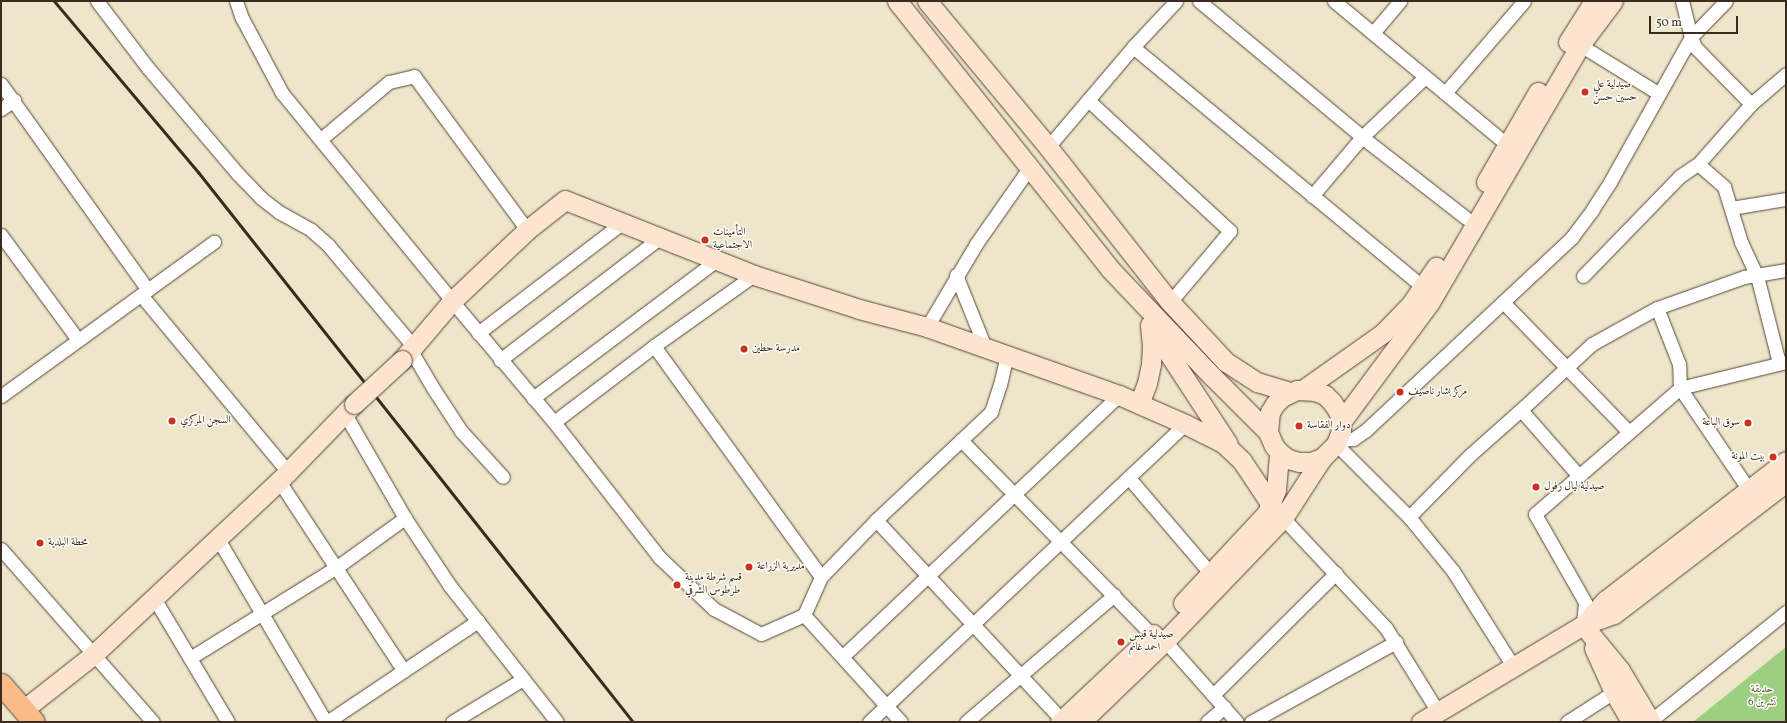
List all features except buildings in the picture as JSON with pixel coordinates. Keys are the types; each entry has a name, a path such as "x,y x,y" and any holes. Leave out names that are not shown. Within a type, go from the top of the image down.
{"main road":[{"path":"897,1 1110,269 1144,307 1268,432"},
{"path":"927,1 1048,148 1170,302 1226,362 1257,382 1297,391 1315,391 1324,395 1332,402 1338,411 1341,422"},
{"path":"1322,458 1311,462 1299,462 1288,459 1279,452 1270,439 1268,432 1270,412 1275,404 1297,391 1383,333 1411,304 1424,287 1466,218 1506,144 1594,1"},
{"path":"1068,721 1159,638 1277,512 1337,442 1341,422 1430,302 1580,45 1613,1"},
{"path":"1,684 28,716 284,477 350,409 409,352 452,301 527,230 565,200 754,275 859,309 927,327 1119,395 1215,438 1233,451"},
{"path":"1110,269 1130,251"},
{"path":"1139,404 1147,383 1151,364 1152,345 1150,325 1144,307"},
{"path":"1150,325 1233,451 1277,512"},
{"path":"1277,512 1276,490 1279,452"},
{"path":"1583,625 1606,600 1785,463"},
{"path":"1421,722 1583,625 1614,614 1786,482"},
{"path":"1159,638 1211,574 1262,520 1277,512"},
{"path":"1583,625 1614,692 1631,722"},
{"path":"1583,625 1620,670 1650,722"}],"street":[{"path":"97,1 148,68 260,198 279,212 311,230 328,245 409,352 461,431 503,477"},
{"path":"236,1 242,18 282,93 500,360 554,422 659,557 714,609 761,634 804,615 821,576 876,520 991,412 1000,385 1007,355"},
{"path":"1048,148 1133,48 1176,1"},
{"path":"1199,1 1362,137 1466,218"},
{"path":"1334,1 1506,144"},
{"path":"1373,33 1400,1"},
{"path":"1445,93 1524,1"},
{"path":"1682,1 1695,47 1702,56 1751,104"},
{"path":"1337,442 1353,439 1365,431 1572,237 1592,210 1691,37 1726,1"},
{"path":"1580,45 1658,93"},
{"path":"1133,48 1424,287"},
{"path":"1583,276 1680,176 1698,164 1751,104 1786,74"},
{"path":"321,139 389,82 414,76 527,230"},
{"path":"1312,196 1362,137 1425,77"},
{"path":"1,84 14,100 145,292 284,477 337,567 404,671"},
{"path":"1,109 14,100"},
{"path":"1088,100 1230,231 1170,302"},
{"path":"1583,625 1585,602 1535,514 1680,388 1783,363 1757,276 1742,242 1724,186 1698,164"},
{"path":"927,327 956,275 1030,167"},
{"path":"1731,208 1786,199"},
{"path":"478,333 623,222"},
{"path":"1,235 78,340"},
{"path":"500,360 661,237"},
{"path":"1,396 214,242"},
{"path":"534,398 717,260"},
{"path":"1410,518 1471,454 1592,344 1657,308 1744,277 1786,270"},
{"path":"554,422 654,346 754,275"},
{"path":"956,275 985,347"},
{"path":"1503,302 1629,432"},
{"path":"1657,308 1679,364 1680,388 1749,490"},
{"path":"654,346 821,576"},
{"path":"843,656 1119,395"},
{"path":"350,409 405,518 450,586 557,722"},
{"path":"1521,410 1579,476"},
{"path":"868,722 1185,424"},
{"path":"961,440 1114,595 1159,638 1237,722"},
{"path":"1337,442 1410,518 1453,571 1513,666"},
{"path":"1129,478 1211,574"},
{"path":"1277,512 1376,616 1396,642 1438,712"},
{"path":"190,658 337,567 405,518"},
{"path":"876,520 1021,675 1068,721"},
{"path":"218,539 326,722 478,621"},
{"path":"1,549 153,722"},
{"path":"1213,695 1336,573"},
{"path":"966,722 1114,595"},
{"path":"154,598 228,722"},
{"path":"1650,722 1786,612"},
{"path":"804,615 843,656 901,722"},
{"path":"1251,722 1396,642"},
{"path":"452,722 523,679"},
{"path":"1568,722 1614,692"},
{"path":"1207,722 1224,707"}],"green space":[{"name":"حديقة 6 تشرين","path":"1786,647 1786,722 1693,722"}],"railway":[{"path":"54,1 198,172 633,722"}],"place":[{"name":"صيدلية علي حسين حسن","path":"1585,92"},
{"name":"التأمينات الاجتماعية","path":"705,240"},
{"name":"مدرسة حطين","path":"744,349"},
{"name":"مركز بشار ناصيف","path":"1400,392"},
{"name":"السجن المركزي","path":"172,421"},
{"name":"سوق الباعة","path":"1748,423"},
{"name":"دوار الفقاسة","path":"1299,426"},
{"name":"بيت المونة","path":"1773,457"},
{"name":"صيدلية ليال رفول","path":"1536,487"},
{"name":"محطة البلدية","path":"40,543"},
{"name":"مديرية الزراعة","path":"749,567"},
{"name":"قسم شرطة مدينة طرطوس الشرقي","path":"677,585"},
{"name":"صيدلية قيس احمد غانم","path":"1121,642"}]}
